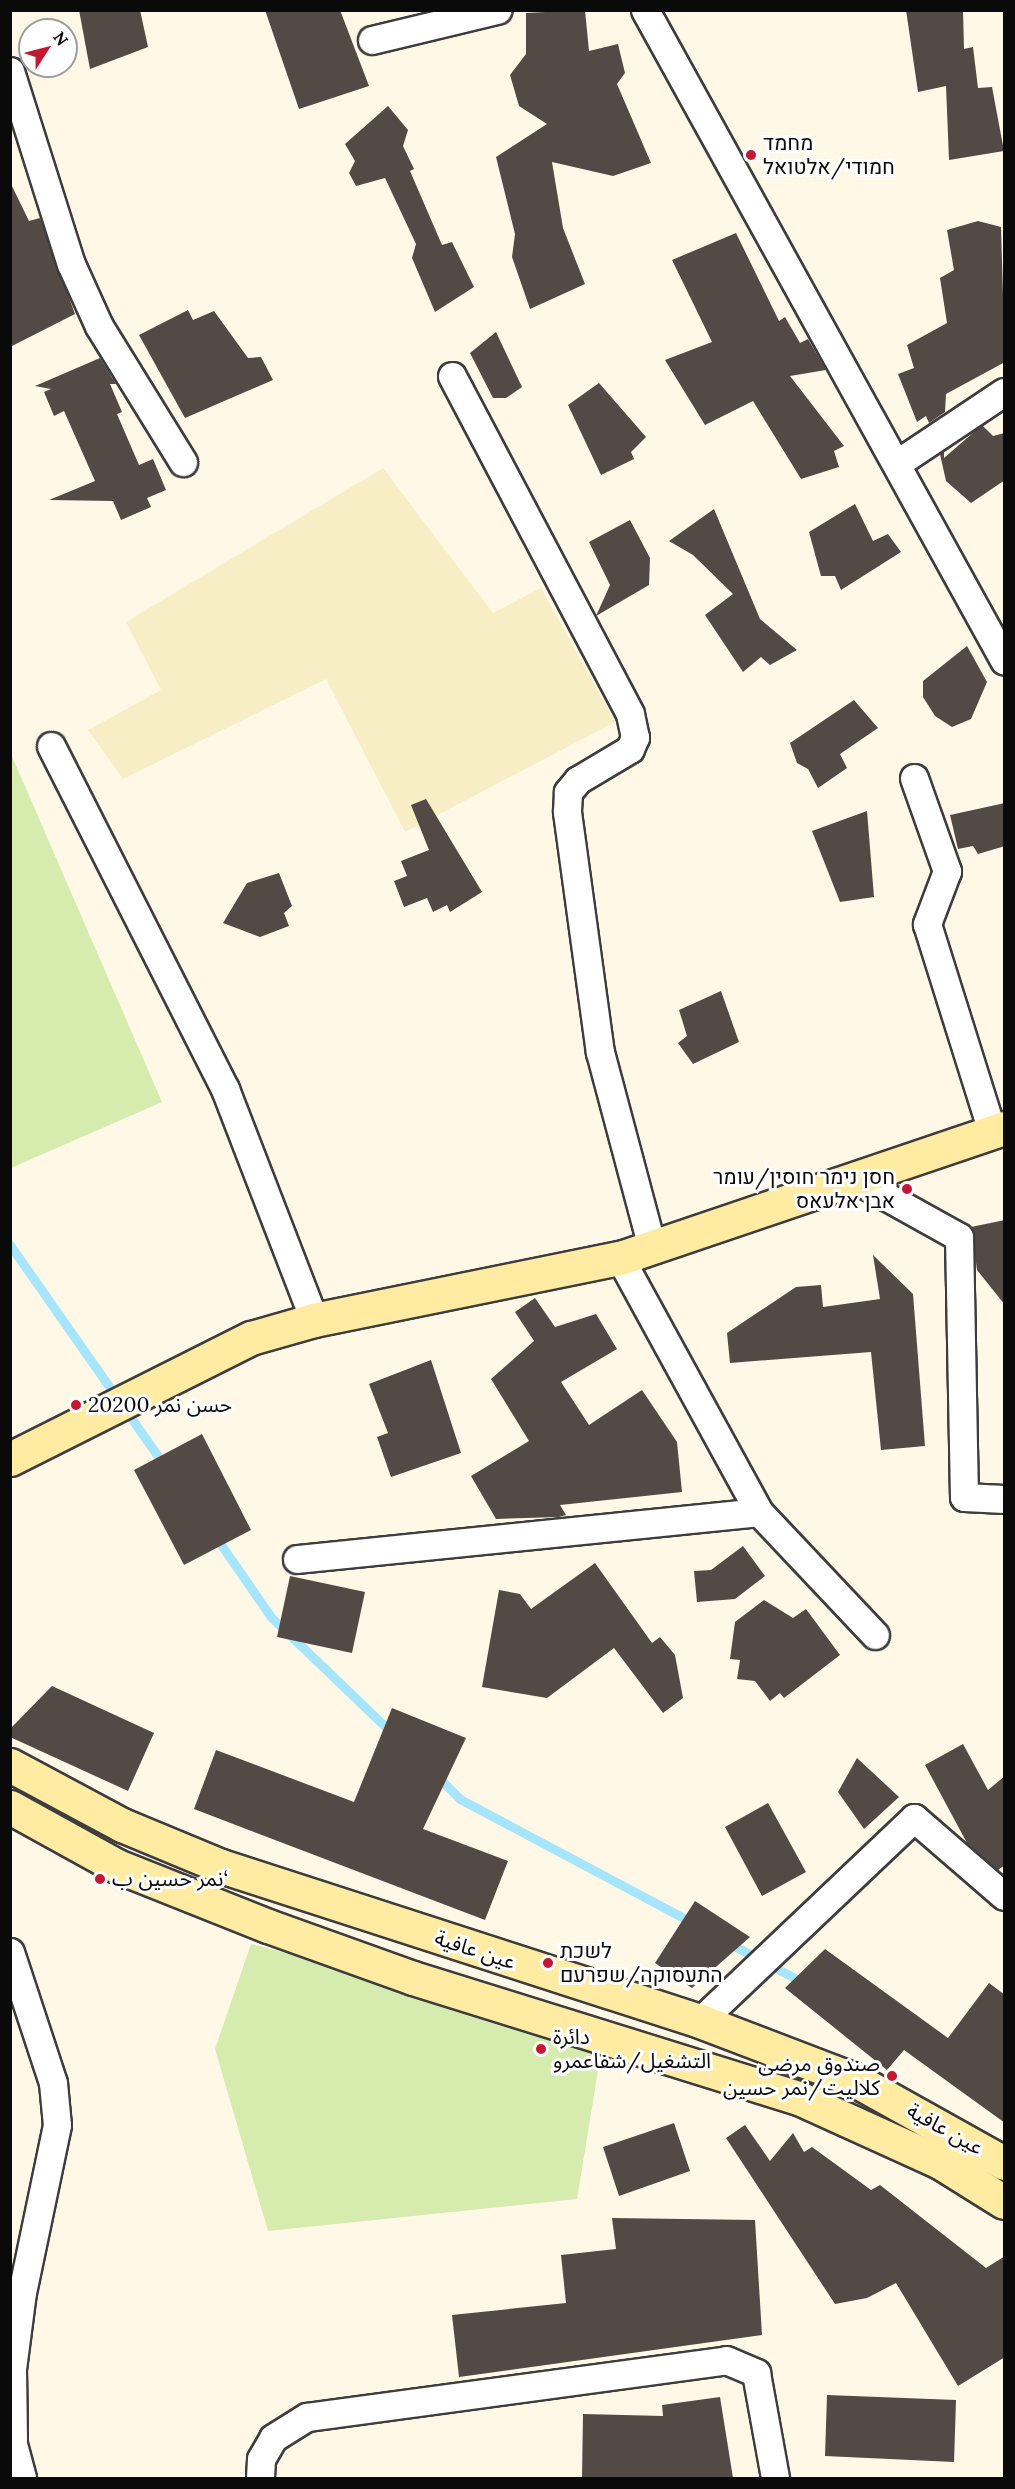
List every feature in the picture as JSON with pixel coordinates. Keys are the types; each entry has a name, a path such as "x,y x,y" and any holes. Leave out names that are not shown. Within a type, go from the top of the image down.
{"main road":[{"path":"10,1459 251,1338 314,1320 621,1257 998,1130"},
{"name":"عين عافية","path":"10,1765 122,1825 221,1866 700,2021 857,2081 1005,2163"},
{"name":"عين عافية","path":"10,1808 117,1866 268,1926 413,1978 801,2099 940,2162 1005,2202"}],"street":[{"path":"372,40 497,10"},
{"path":"645,10 899,462 1005,660"},
{"path":"10,71 71,264 99,326 183,462"},
{"path":"452,376 630,714 635,737 630,749 578,780 568,792 567,812 600,1053 652,1247"},
{"path":"899,462 1005,392"},
{"path":"51,746 225,1089 314,1320"},
{"path":"914,778 947,871 927,924 998,1130"},
{"path":"853,1178 959,1237 964,1497 1005,1499"},
{"path":"621,1257 759,1512 875,1635"},
{"path":"297,1559 759,1512"},
{"path":"700,2021 914,1818 1005,1896"},
{"path":"10,1952 53,2083 57,2125 22,2292 12,2369 13,2444 22,2478"},
{"path":"260,2478 261,2459 273,2438 307,2417 726,2360 756,2373 775,2478"}],"shaded area":[{"path":"383,468 493,613 541,588 615,722 405,832 326,679 123,779 88,730 161,690 126,622"}],"green space":[{"path":"11,754 162,1102 10,1168"},
{"path":"251,1944 604,2034 577,2199 268,2231 215,2049"}],"building":[{"path":"79,10 140,10 148,47 90,69"},
{"path":"265,10 340,10 369,86 299,109"},
{"path":"585,10 589,51 618,44 625,73 617,84 651,163 613,176 552,162 563,228 585,284 530,309 512,257 515,234 496,157 547,124 519,106 510,75 526,54 526,13"},
{"path":"906,10 963,10 964,49 973,47 978,88 992,87 1004,151 949,160 946,86 918,92"},
{"path":"388,106 408,130 403,146 414,169 410,171 442,245 452,242 474,287 435,312 412,258 416,244 385,178 356,186 349,173 355,161 345,144"},
{"path":"10,182 29,221 40,218 75,314 10,347"},
{"path":"978,221 1001,227 1005,362 946,394 945,412 929,423 926,416 917,422 898,374 914,368 907,345 947,323 940,278 954,270 947,230"},
{"path":"736,233 779,321 785,317 800,343 808,339 826,370 790,376 844,446 834,451 839,467 801,479 753,401 705,425 665,360 712,342 672,260"},
{"path":"188,310 193,320 214,311 248,358 261,357 273,380 185,418 139,335"},
{"path":"496,332 522,387 506,398 493,398 470,353"},
{"path":"100,358 116,384 110,384 122,412 117,414 139,465 153,459 166,490 147,498 151,507 121,520 113,501 49,500 95,481 64,411 54,416 44,392 51,389 35,386"},
{"path":"599,383 646,437 631,452 634,459 601,475 568,405"},
{"path":"982,425 993,436 1005,433 1005,480 971,503 946,481 940,454 944,451 944,458"},
{"path":"855,504 873,541 888,534 901,552 841,590 835,576 821,576 809,532"},
{"path":"714,509 760,619 797,650 770,665 761,657 743,672 705,615 733,594 693,555 669,541"},
{"path":"630,520 650,558 649,585 596,616 610,585 589,542"},
{"path":"967,646 987,682 971,719 952,727 935,716 923,697 923,681"},
{"path":"854,700 878,728 840,754 847,768 818,788 808,769 797,763 790,743"},
{"path":"426,799 482,892 450,912 447,905 433,912 427,898 404,907 394,881 407,876 401,861 429,850 411,805"},
{"path":"1005,803 1005,846 978,854 973,846 958,849 950,815"},
{"path":"867,811 874,897 840,902 812,831"},
{"path":"279,873 292,906 284,913 289,926 260,937 223,923 247,883"},
{"path":"721,991 739,1042 693,1064 678,1043 687,1036 679,1010"},
{"path":"1005,1220 1005,1305 977,1270 971,1227"},
{"path":"873,1255 913,1294 925,1446 881,1450 871,1352 730,1363 727,1333 796,1287 821,1285 823,1307 880,1299"},
{"path":"535,1298 555,1327 596,1314 617,1349 561,1382 589,1425 642,1390 677,1442 682,1492 560,1505 566,1515 559,1517 496,1519 471,1476 529,1441 491,1379 534,1341 515,1312"},
{"path":"431,1360 461,1453 391,1477 377,1437 388,1433 369,1384"},
{"path":"202,1434 251,1530 184,1565 134,1470"},
{"path":"743,1546 765,1576 735,1599 697,1602 694,1571 711,1570"},
{"path":"595,1563 652,1643 660,1637 675,1655 683,1698 663,1713 614,1648 547,1698 482,1687 499,1590 520,1594 531,1609"},
{"path":"290,1576 365,1592 352,1653 277,1637"},
{"path":"764,1600 793,1618 806,1609 840,1655 784,1698 780,1693 770,1701 755,1681 737,1679 740,1660 730,1659 735,1622"},
{"path":"52,1686 154,1733 128,1791 10,1737 10,1729"},
{"path":"392,1708 466,1738 423,1829 508,1861 485,1920 194,1809 216,1750 354,1802"},
{"path":"963,1744 988,1790 1005,1776 1005,1865 998,1870 967,1843 925,1765"},
{"path":"857,1758 899,1797 864,1829 838,1792"},
{"path":"768,1803 806,1872 762,1896 725,1827"},
{"path":"695,1901 750,1937 692,1988 655,1963"},
{"path":"825,1949 948,2038 989,1983 1005,1995 1005,2123 904,2050 887,2070 785,1988"},
{"path":"674,2123 690,2171 619,2196 603,2147"},
{"path":"745,2125 770,2161 793,2133 804,2152 812,2147 871,2190 880,2185 986,2268 1005,2256 1005,2357 958,2386 896,2283 867,2298 835,2304 726,2138"},
{"path":"612,2218 755,2220 762,2335 459,2377 452,2315 566,2303 561,2255 616,2249"},
{"path":"827,2395 956,2400 954,2462 825,2456"},
{"path":"720,2397 733,2478 582,2478 583,2414 663,2416 662,2405"}],"waterway":[{"path":"10,1245 165,1466"},
{"path":"215,1536 271,1617 393,1734"},
{"path":"436,1775 460,1799 693,1923"},
{"path":"729,1943 804,1983"}],"place":[{"name":"מחמד חמודי/אלטואל","path":"751,155"},
{"name":"חסן נימר חוסין/עומר אבן אלעאס","path":"907,1189"},
{"name":"حسن نمر 20200","path":"76,1405"},
{"name":"نمر حسين ب‘","path":"100,1879"},
{"name":"לשכת התעסוקה/שפרעם","path":"548,1963"},
{"name":"دائرة التشغيل/شفاعمرو","path":"541,2049"},
{"name":"صندوق مرضى كلاليت/نمر حسين","path":"892,2076"}]}
